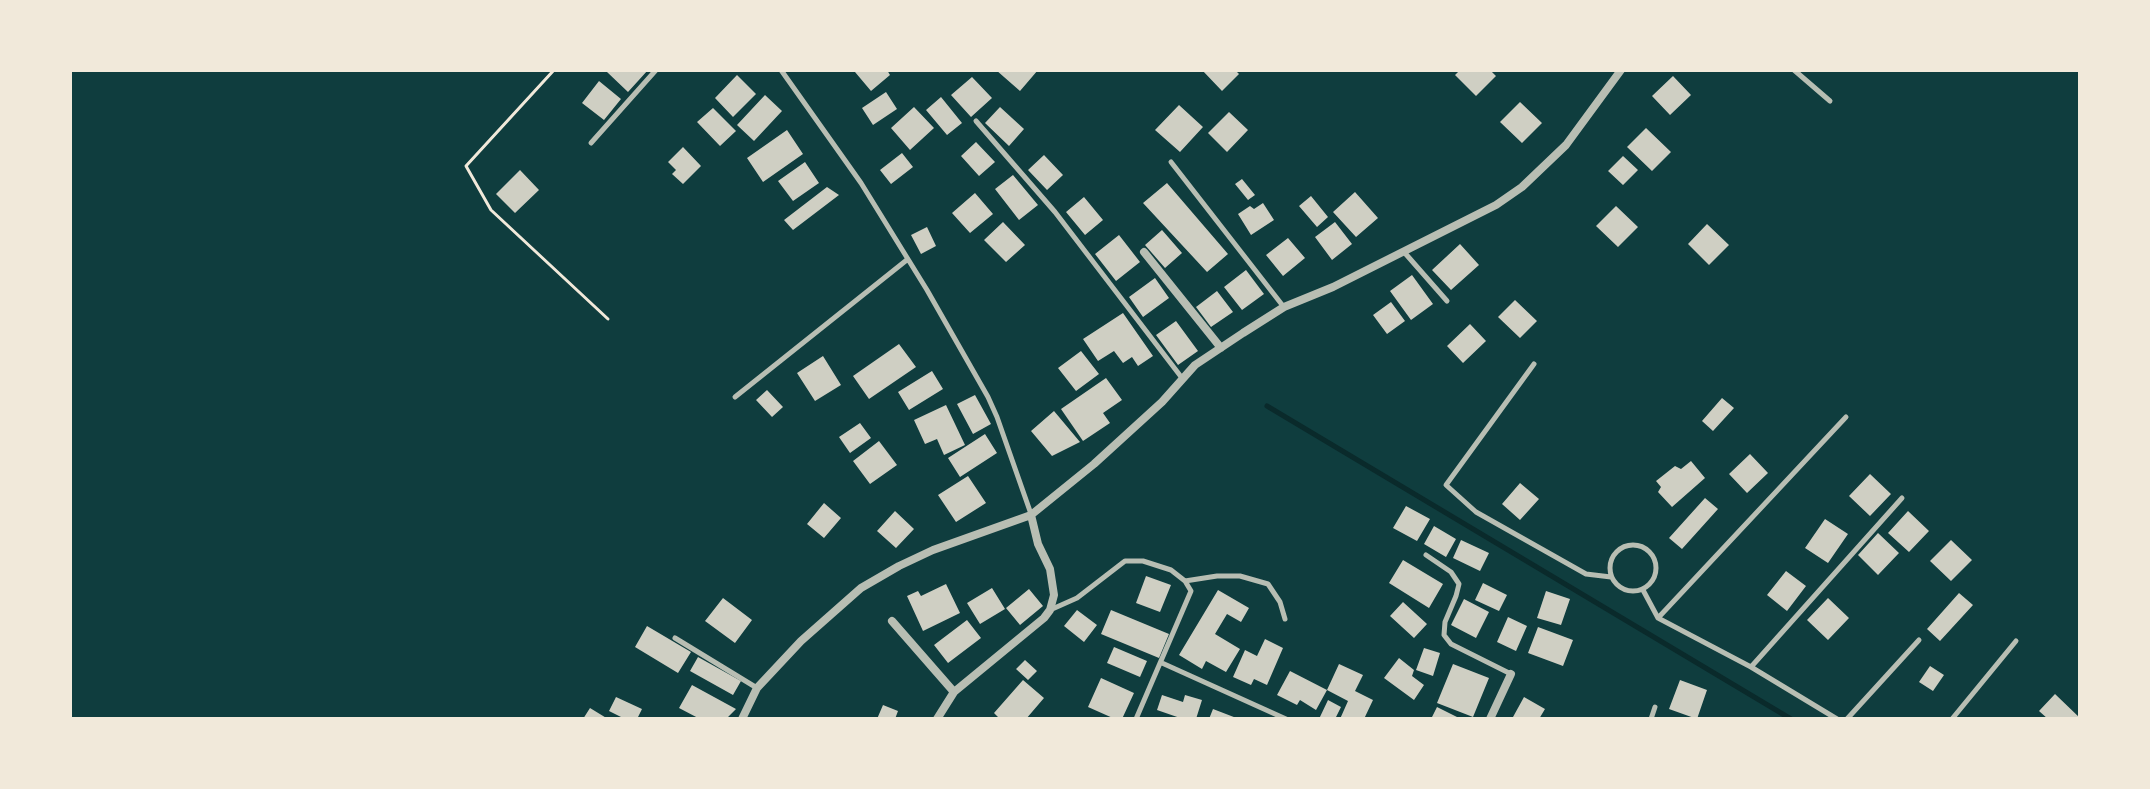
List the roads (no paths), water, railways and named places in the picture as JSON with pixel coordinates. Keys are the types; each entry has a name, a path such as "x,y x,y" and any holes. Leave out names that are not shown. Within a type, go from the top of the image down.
{"street":[{"path":"742,719 757,688 801,641 861,588 933,550 1031,515 1094,464 1162,402 1195,365 1284,307 1333,287 1496,205 1522,187 1566,145 1621,70"},
{"path":"1144,252 1221,348"},
{"path":"937,719 954,692 1050,610 1054,595 1050,569 1038,544 1031,515"},
{"path":"892,621 954,692"},
{"path":"1490,719 1511,674"}],"lane":[{"path":"591,143 656,70"},
{"path":"1794,70 1830,101"},
{"path":"784,71 861,183 908,259 997,417 1031,515"},
{"path":"976,121 1055,212 1182,378"},
{"path":"1171,162 1284,307"},
{"path":"1403,251 1447,301"},
{"path":"735,397 908,259"},
{"path":"1534,364 1446,485 1476,512 1586,574 1611,577"},
{"path":"1658,618 1846,417"},
{"path":"1751,667 1902,498"},
{"path":"1641,546 1653,556 1654,579 1643,590 1628,591 1615,584 1610,562 1618,550 1641,546"},
{"path":"1426,555 1451,572 1459,584 1445,622 1444,635 1451,644 1511,674"},
{"path":"1050,610 1077,598 1125,561 1143,561 1171,570 1185,581 1191,591 1136,719"},
{"path":"1185,581 1240,576 1268,584 1280,602 1285,619"},
{"path":"1643,590 1658,618 1751,667 1837,719"},
{"path":"675,638 757,688"},
{"path":"1847,719 1919,640"},
{"path":"1952,719 2016,641"},
{"path":"1162,663 1286,719"},
{"path":"1651,719 1655,707"}],"waterway":[{"path":"1267,406 1791,719"}]}
